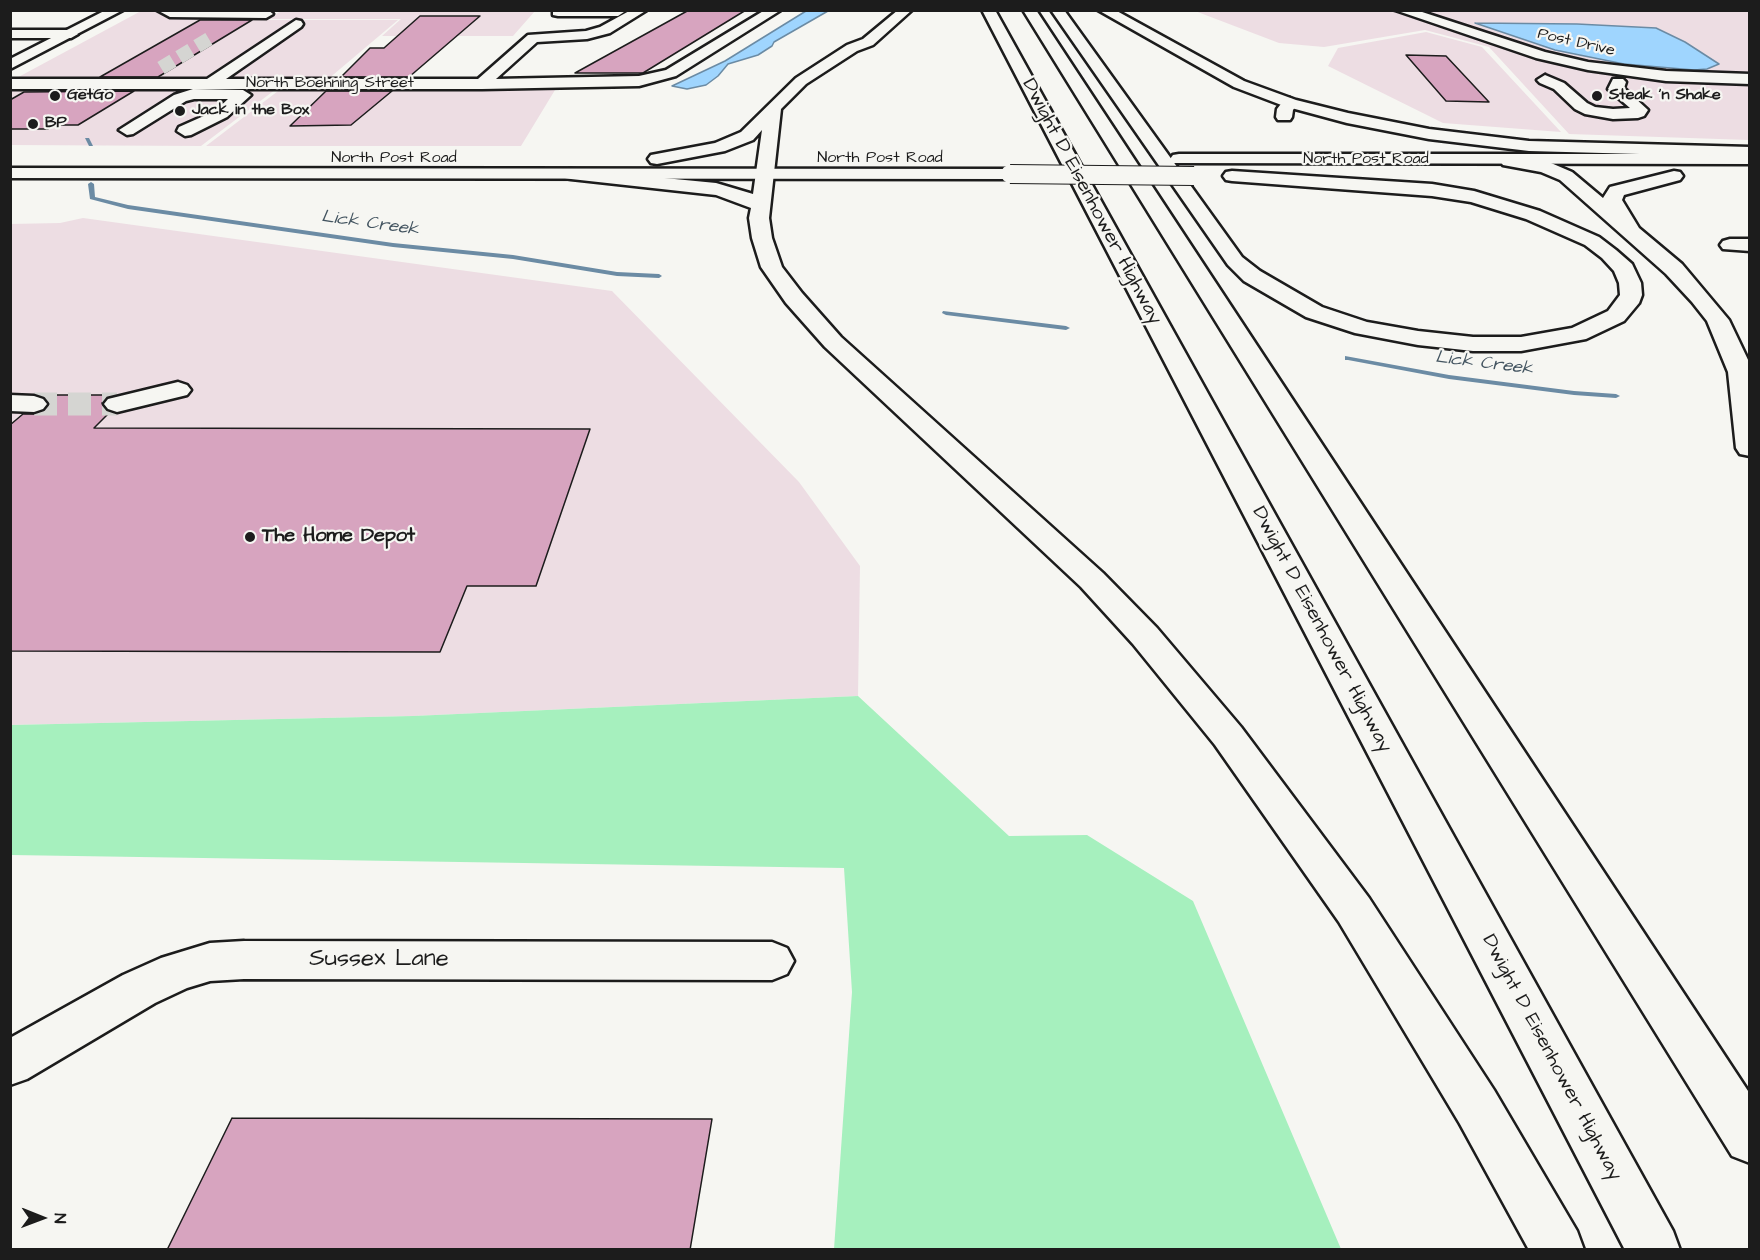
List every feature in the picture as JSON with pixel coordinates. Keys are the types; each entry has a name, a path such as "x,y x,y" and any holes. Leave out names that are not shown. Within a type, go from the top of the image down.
{"main road":[{"path":"10,65 117,10"},
{"path":"163,10 170,13 266,14"},
{"name":"North Boehning Street","path":"10,84 482,84 649,80 671,73 775,10"},
{"path":"657,159 711,149 747,136 780,99 807,77 852,48 868,42 906,10"},
{"name":"Dwight D Eisenhower Highway","path":"988,10 1654,1250"},
{"name":"Dwight D Eisenhower Highway","path":"1029,10 1749,1139"},
{"path":"1058,10 1235,261 1252,276 1303,306 1363,327 1418,338 1473,344 1521,344 1578,334 1616,316 1628,303 1631,295 1630,283 1624,269 1609,254 1592,241 1523,211 1474,197 1432,190 1232,176"},
{"path":"1104,10 1287,110 1496,143 1553,147 1749,152"},
{"name":"Post Drive","path":"1401,10 1541,55 1581,65 1660,76 1749,79"},
{"path":"539,36 559,11 639,11"},
{"path":"482,84 532,38 587,35 604,30 639,11"},
{"path":"210,84 296,24"},
{"path":"10,34 71,34"},
{"path":"1545,80 1559,86 1581,106 1591,111 1613,114 1638,113 1640,110 1637,106 1616,89 1618,82"},
{"path":"127,130 180,98 193,94 243,95 221,114 185,131"},
{"path":"773,109 765,179 762,238 772,267 797,303 818,327 1092,580 1145,636 1228,736 1354,910 1477,1107 1558,1250"},
{"name":"North Post Road","path":"13,168 35,156 657,159 765,179"},
{"name":"North Post Road","path":"13,168 571,174 765,179 1179,159 1749,159"},
{"path":"1498,159 1538,165 1566,176 1688,283 1718,320 1731,347 1740,372 1749,448"},
{"name":"North Post Road","path":"1009,167 1194,176 1749,176"},
{"path":"571,174 716,189 735,194 765,179"},
{"path":"1632,232 1612,200 1617,191 1674,176"},
{"path":"117,404 178,390"},
{"name":"Sussex Lane","path":"10,1063 139,988 177,972 210,962 244,960 772,961"}],"shaded area":[{"path":"279,10 265,20 398,20 327,80 288,80 201,146 11,145 11,81 141,11"},
{"path":"282,10 535,11 513,36 382,36 401,19 269,19"},
{"path":"1195,11 1749,11 1749,140 1569,134 1489,47 1425,30 1324,47 1279,43"},
{"path":"1426,32 1482,47 1561,132 1443,123 1328,66 1338,48"},
{"path":"555,90 521,146 206,146 278,91"},
{"path":"83,218 612,291 799,482 860,566 858,696 413,716 11,725 10,224 60,223"}],"green space":[{"path":"858,696 1009,836 1087,835 1193,901 1341,1249 834,1249 852,992 844,868 11,855 11,725 413,716"}],"water":[{"path":"806,11 828,11 774,42 772,46 758,55 728,64 706,85 687,89 672,86 725,61"},
{"path":"1475,23 1577,24 1656,28 1685,42 1719,64 1707,69 1694,70 1624,64 1555,50"}],"building":[{"path":"689,10 746,10 643,73 575,73"},
{"path":"420,16 480,16 409,77 341,77 370,48 384,48"},
{"path":"200,20 252,20 158,77 100,77"},
{"path":"1406,55 1446,56 1489,102 1446,101"},
{"path":"134,91 78,125 54,125 48,129 10,129 10,100 24,92"},
{"path":"326,91 392,91 351,125 290,126"},
{"name":"The Home Depot","path":"43,395 113,395 102,403 110,412 94,428 590,429 536,586 467,586 440,652 10,651 10,425 23,414 35,414 45,410 49,404"},
{"path":"232,1118 712,1119 690,1250 167,1250"}],"waterway":[{"name":"Lick Creek","path":"87,139 91,145"},
{"name":"Lick Creek","path":"91,184 92,198 128,207 393,245 513,257 617,274 659,276"},
{"name":"Lick Creek","path":"946,313 1066,328"},
{"name":"Lick Creek","path":"1348,358 1449,377 1616,396"}],"tunnel":[{"path":"161,68 214,36"},
{"path":"34,404 117,404"}],"place":[{"name":"GetGo","path":"55,96"},
{"name":"Steak 'n Shake","path":"1597,96"},
{"name":"Jack in the Box","path":"180,111"},
{"name":"BP","path":"33,124"},
{"name":"The Home Depot","path":"250,537"}]}
